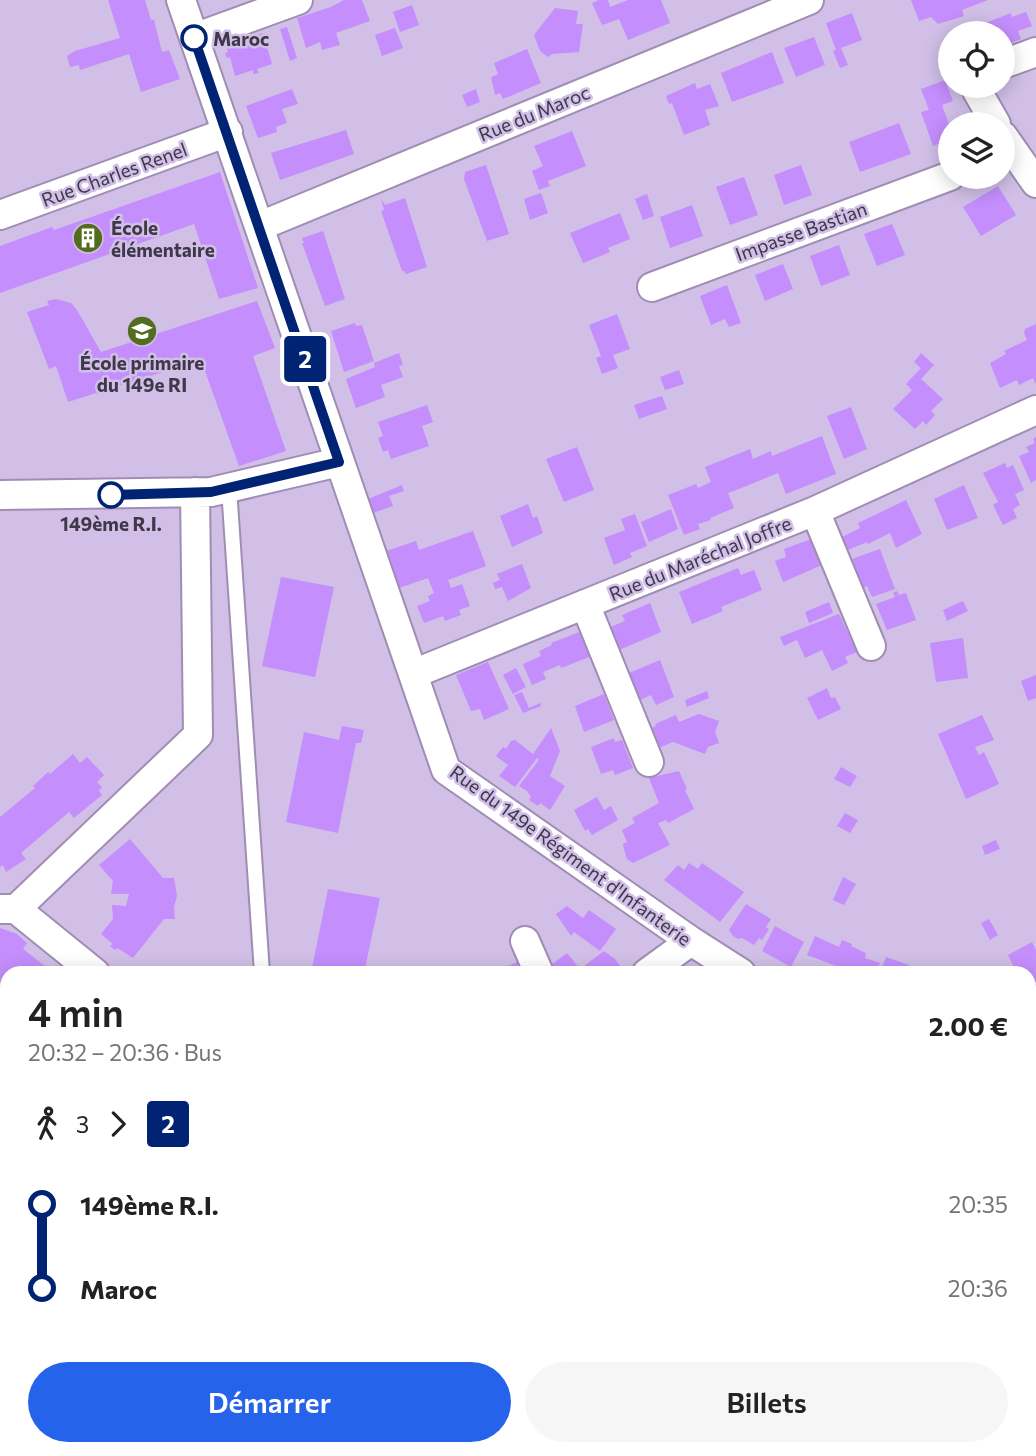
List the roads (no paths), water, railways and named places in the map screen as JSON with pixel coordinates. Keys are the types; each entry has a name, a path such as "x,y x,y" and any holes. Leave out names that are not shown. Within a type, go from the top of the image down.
{"street":[{"name":"Rue du 149e Régiment d'Infanterie","path":"181,0 446,770 730,966"},
{"path":"194,38 298,0"},
{"name":"Rue du Maroc","path":"260,226 774,7 809,0"},
{"path":"1015,60 1036,52"},
{"name":"Rue Charles Renel","path":"0,215 228,132"},
{"path":"1015,158 1036,183"},
{"name":"Impasse Bastian","path":"652,287 938,180"},
{"name":"Rue du Maréchal Joffre","path":"413,674 814,512 1036,410"},
{"path":"0,495 211,492 339,462"},
{"path":"85,966 8,909 198,734 195,492"},
{"name":"Rue du Maréchal Joffre","path":"814,512 871,646"},
{"name":"Rue du Maréchal Joffre","path":"585,604 649,762"},
{"path":"525,941 536,966"},
{"path":"657,966 691,941"}],"lane":[{"path":"229,488 262,966"}],"place":[{"name":"Maroc","path":"194,38"},
{"name":"École élémentaire","path":"88,238"},
{"name":"École primaire du 149e RI","path":"142,331"},
{"name":"149ème R.I.","path":"111,495"}]}
